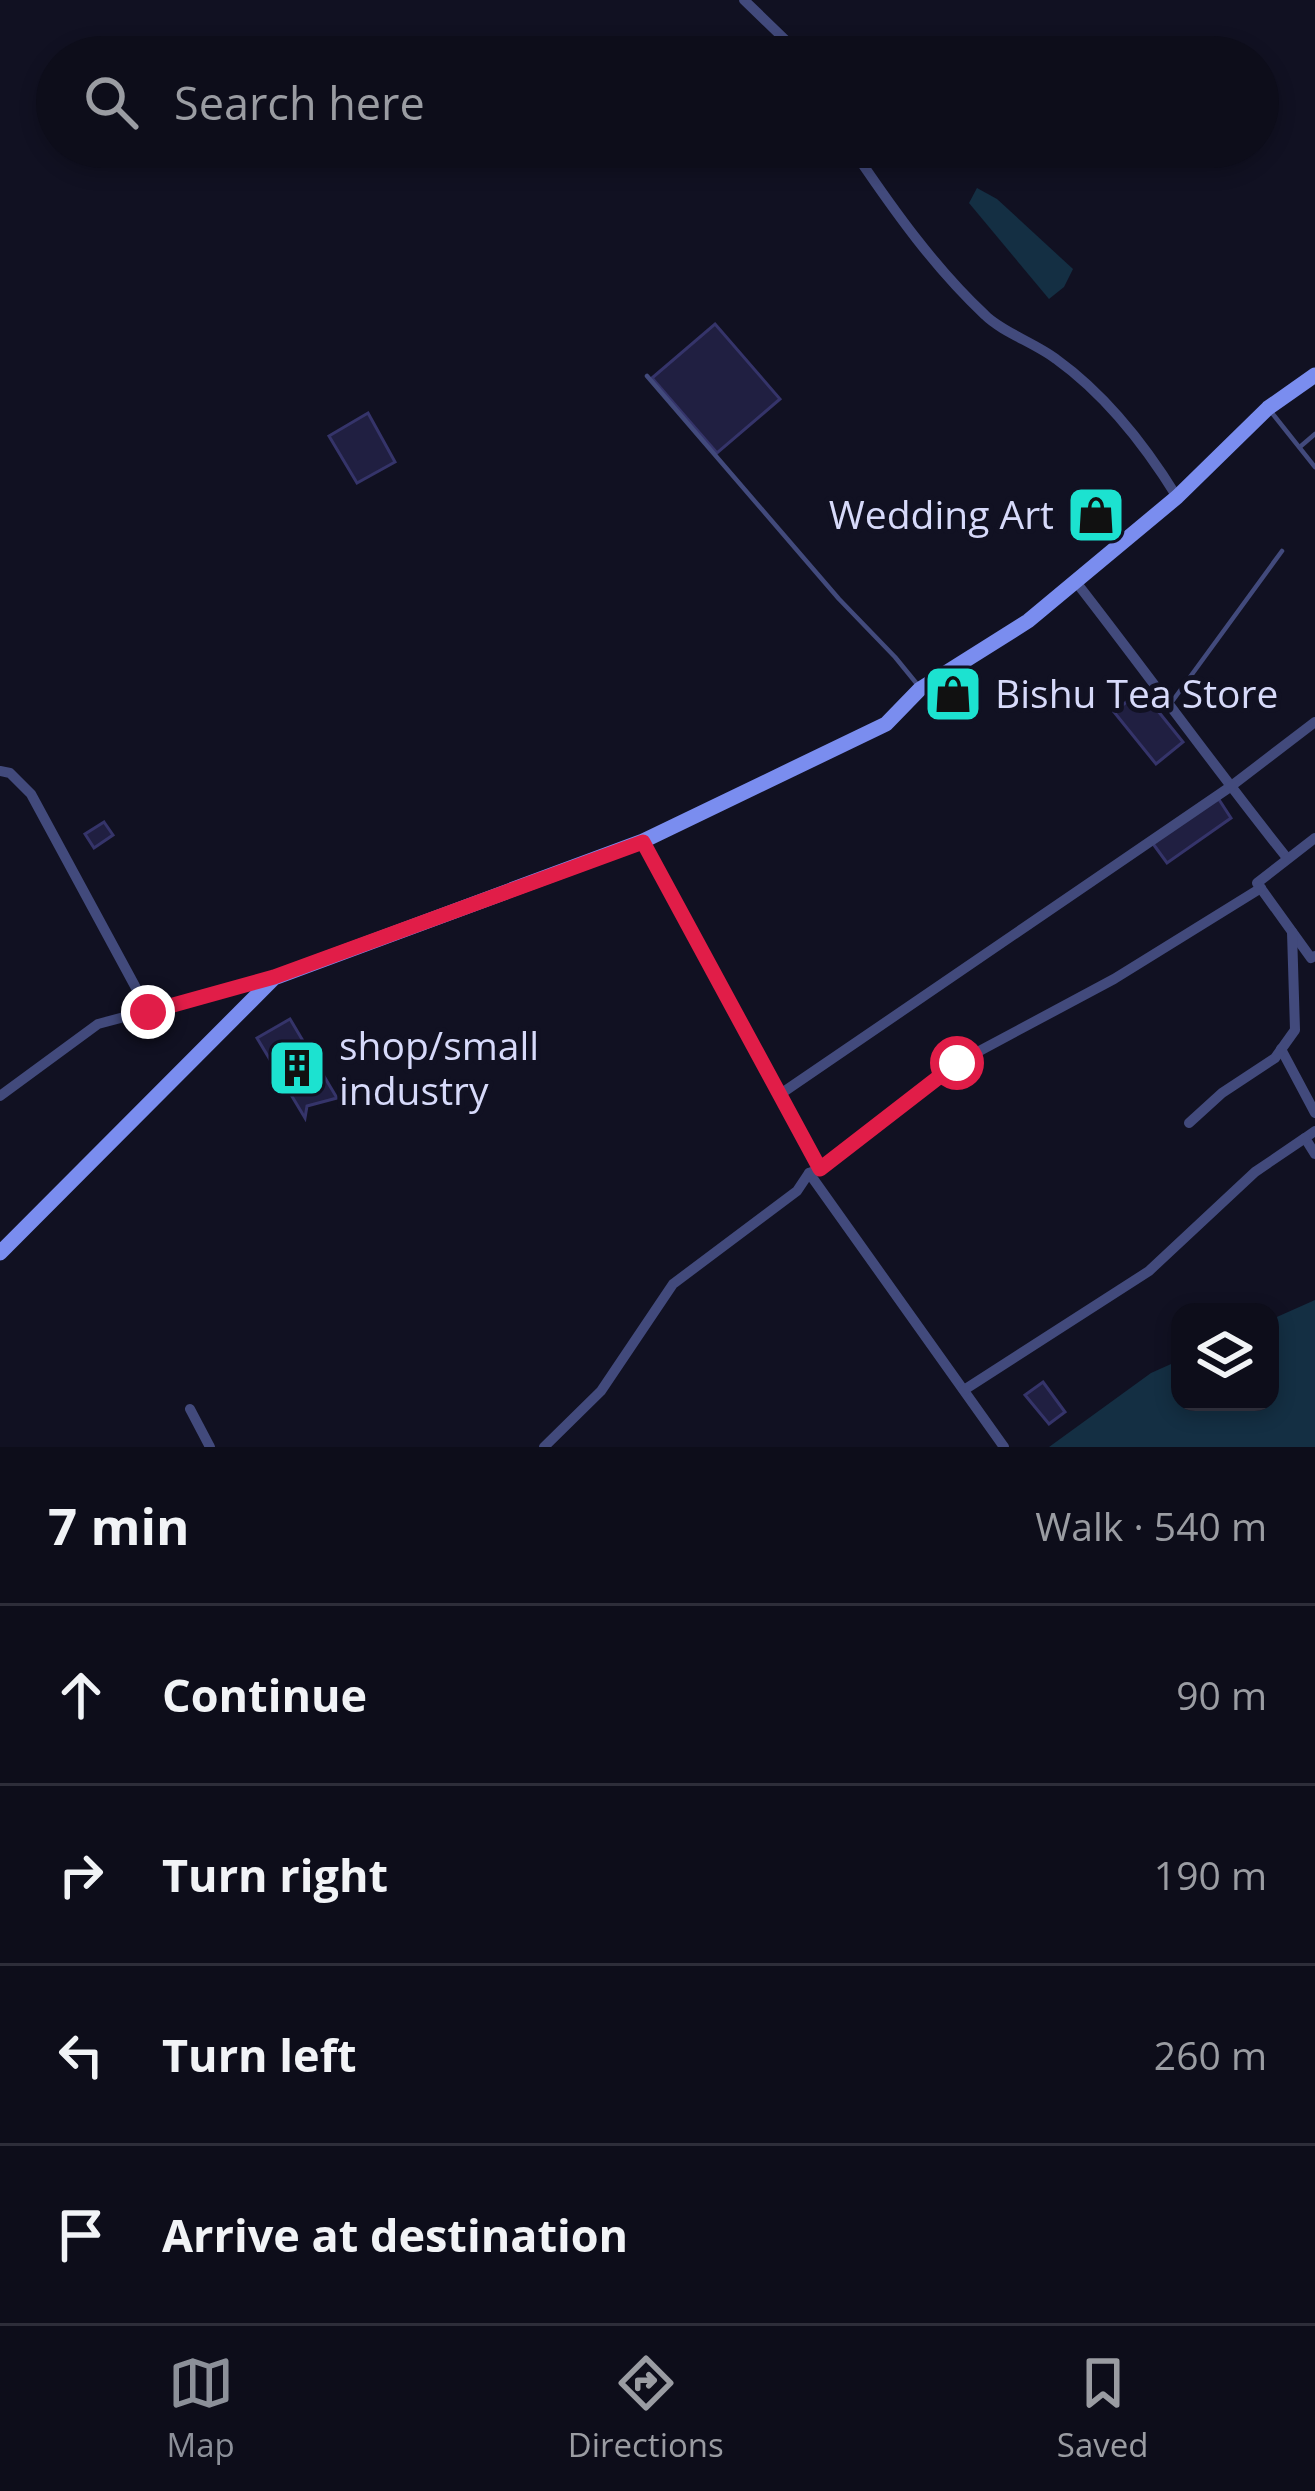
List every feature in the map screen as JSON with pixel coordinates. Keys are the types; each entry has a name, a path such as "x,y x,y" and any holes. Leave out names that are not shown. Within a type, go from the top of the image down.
{"main road":[{"path":"0,1253 274,977 643,842 886,724 920,688 1028,621 1178,497 1268,408 1315,375"}],"street":[{"path":"744,0 781,36"},
{"path":"865,168 900,220 988,319 1058,360 1112,409 1178,497"},
{"path":"1076,581 1287,858"},
{"path":"779,1095 1230,787 1315,722"},
{"path":"0,771 10,773 31,794 148,1012"},
{"path":"1315,838 1257,883 1311,958 1315,956"},
{"path":"643,842 815,1171 1004,1447"},
{"path":"544,1447 601,1391 673,1284 797,1192 815,1171 957,1063 1114,979 1261,888"},
{"path":"1189,1123 1222,1093 1275,1058 1295,1030 1292,932"},
{"path":"0,1096 98,1024 274,977"},
{"path":"1281,1049 1315,1113"},
{"path":"964,1390 1149,1271 1255,1172 1310,1135 1315,1154"},
{"path":"190,1409 210,1447"}],"lane":[{"path":"646,376 920,688"},
{"path":"1268,408 1315,467"},
{"path":"1299,447 1315,434"},
{"path":"1171,703 1282,550"}],"water":[{"path":"977,188 997,199 1073,269 1064,287 1049,299 969,203"},
{"path":"1315,1300 1315,1447 1049,1447 1151,1373 1171,1364 1171,1411 1279,1411 1279,1316"}],"building":[{"path":"715,324 780,399 717,453 652,378"},
{"path":"368,413 395,462 357,483 329,436"},
{"path":"1141,690 1183,742 1156,764 1114,712"},
{"path":"1216,795 1231,818 1167,863 1151,841"},
{"path":"104,822 113,835 94,848 85,834"},
{"name":"shop/small industry","path":"290,1019 337,1098 307,1106 305,1118 257,1038"},
{"path":"1043,1382 1065,1412 1049,1424 1025,1395"}],"place":[{"name":"Wedding Art","path":"1096,515"},
{"name":"Bishu Tea Store","path":"953,694"},
{"name":"shop/small industry","path":"297,1068"}],"route":[{"path":"148,1012 274,977 643,842 820,1169 957,1063"}]}
